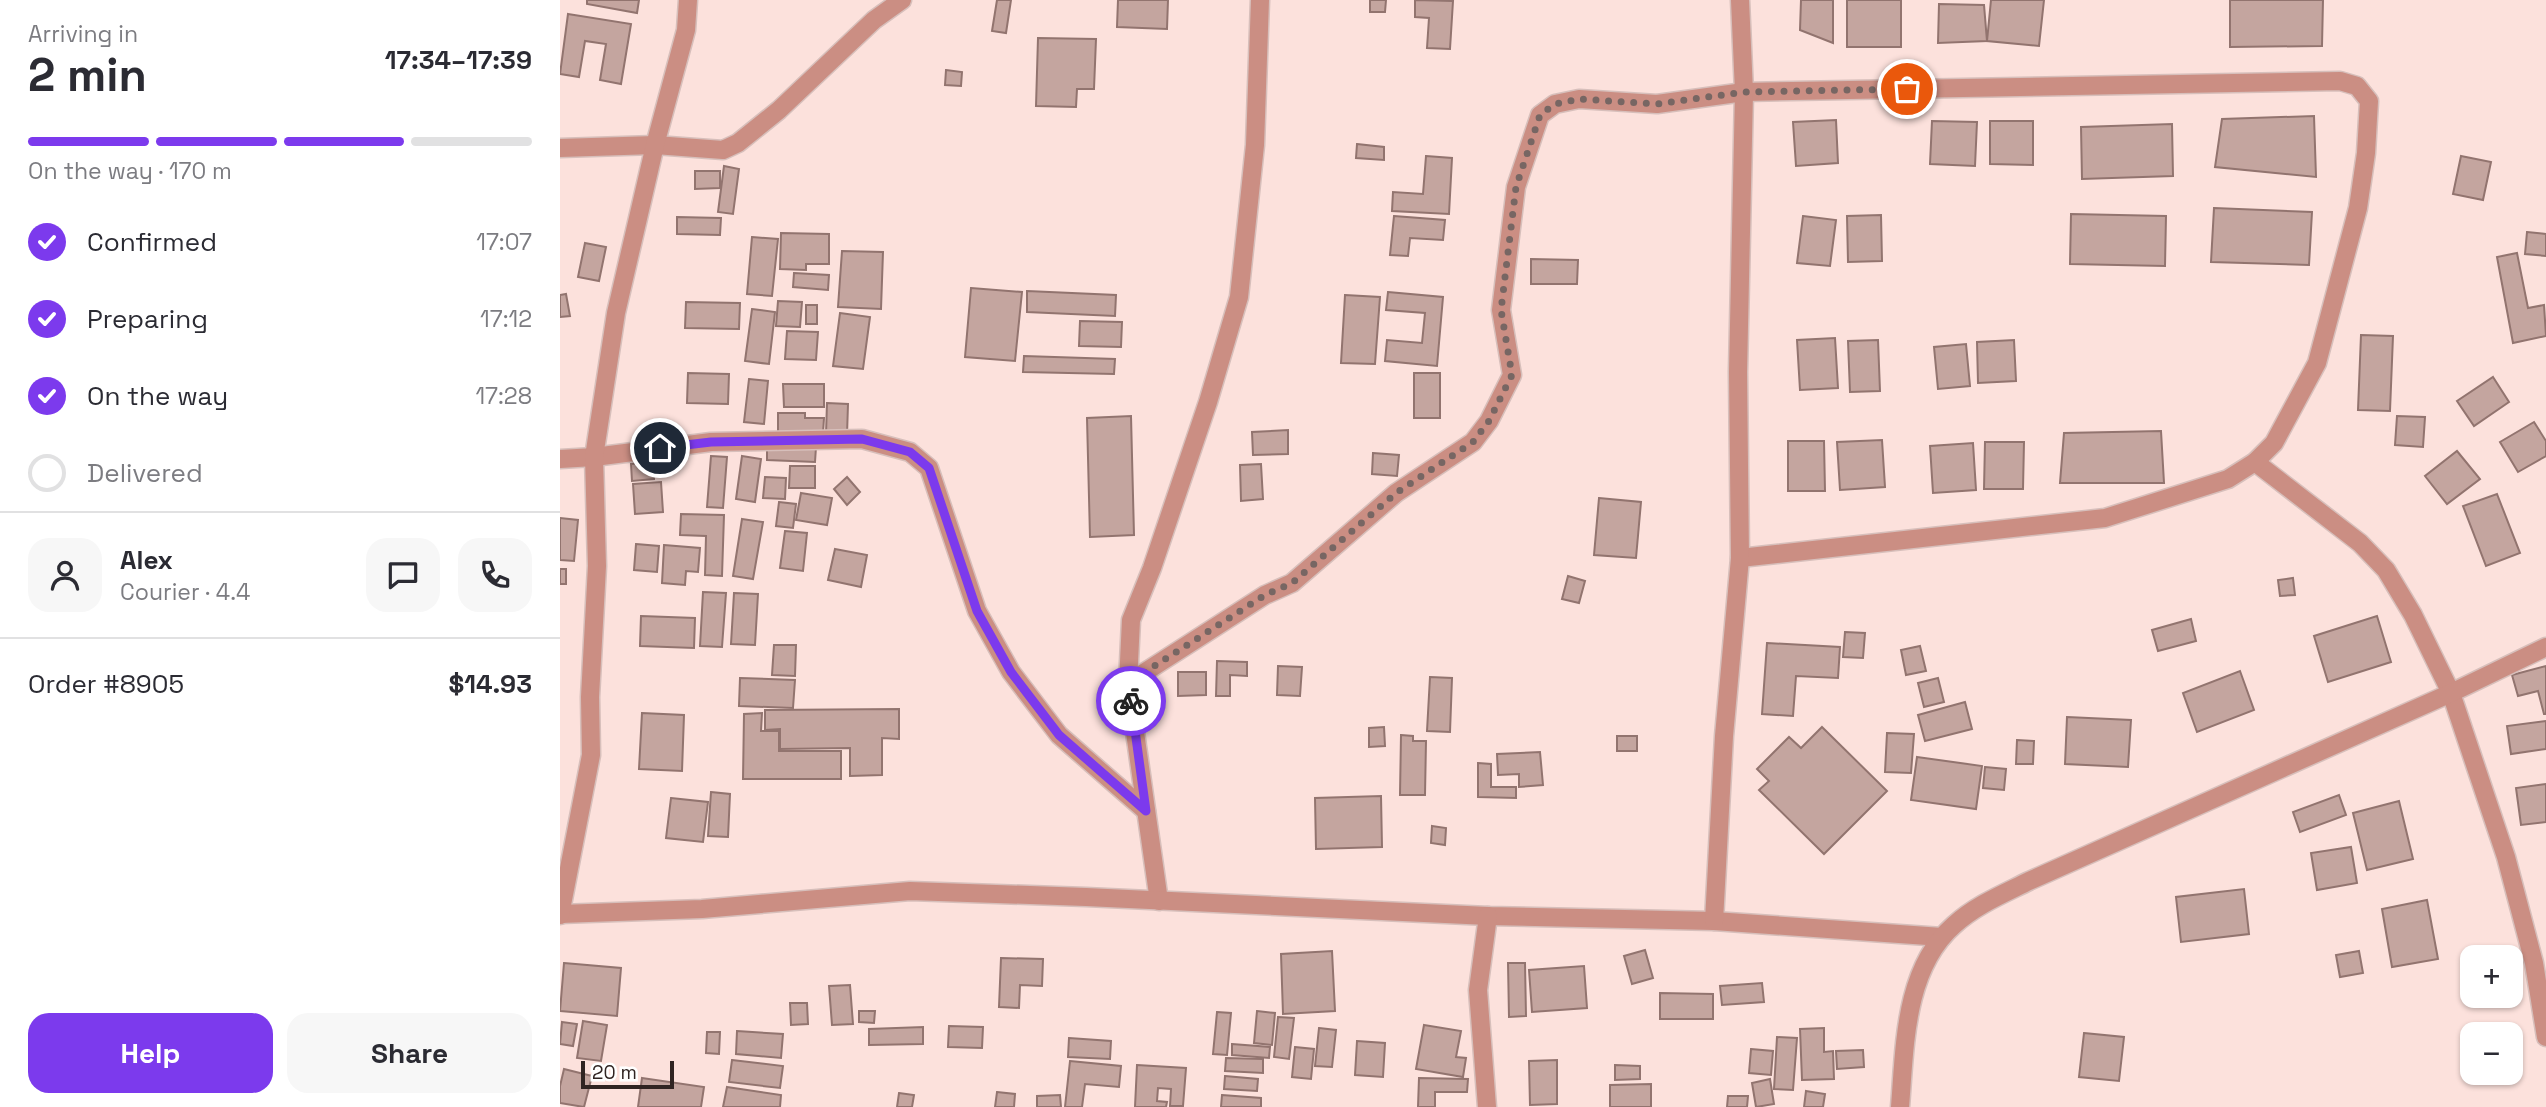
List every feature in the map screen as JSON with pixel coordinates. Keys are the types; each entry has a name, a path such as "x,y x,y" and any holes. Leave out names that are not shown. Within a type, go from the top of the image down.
{"street":[{"path":"688,0 686,30 655,145 616,313 594,457 597,566 590,697 591,755 560,915 702,909 910,891 1488,916 1714,921 1942,937"},
{"path":"560,148 655,145 723,150 738,143 779,110 874,20 902,0"},
{"path":"1159,901 1128,683 1131,620 1152,568 1191,453 1239,298 1255,145 1260,0"},
{"path":"1714,921 1724,736 1740,558 1738,372 1744,92 1740,0"},
{"path":"1128,683 1265,595 1292,583 1396,493 1473,442 1489,421 1512,375 1501,310 1516,187 1540,115 1555,104 1579,99 1657,104 1744,92 2340,80 2357,86 2369,101 2367,153 2358,208 2317,363 2274,443 2255,462 2228,479 2105,518 1740,558"},
{"path":"560,460 711,442 862,439 910,452 929,468 977,611 1011,672 1059,735 1146,811"},
{"path":"2255,462 2360,543 2386,570 2413,615 2451,694 2510,870 2534,963 2546,1037"},
{"path":"1900,1107 1905,1038 1913,998 1923,970 1942,937 1982,904 2451,694 2546,647"},
{"path":"1487,1107 1478,990 1488,916"}],"building":[{"path":"587,0 639,0 637,13 587,4"},
{"path":"997,0 1011,0 1006,33 992,31"},
{"path":"1118,0 1168,0 1167,29 1117,27"},
{"path":"1370,0 1386,0 1385,12 1370,12"},
{"path":"1415,0 1453,1 1450,49 1427,48 1429,18 1415,17"},
{"path":"1801,0 1833,0 1833,43 1800,30"},
{"path":"1847,0 1901,0 1901,47 1847,47"},
{"path":"1991,0 2044,0 2039,46 1987,41"},
{"path":"2230,0 2323,0 2322,46 2230,47"},
{"path":"1939,4 1984,5 1987,41 1938,43"},
{"path":"568,14 631,24 621,84 600,80 606,44 585,41 579,77 560,74"},
{"path":"1038,38 1096,39 1094,89 1077,89 1076,107 1036,106"},
{"path":"946,70 962,72 961,86 945,85"},
{"path":"2314,116 2316,177 2215,167 2222,119"},
{"path":"1836,120 1838,163 1796,166 1793,122"},
{"path":"1932,121 1977,122 1975,166 1930,164"},
{"path":"1990,121 2033,121 2033,165 1990,164"},
{"path":"2172,124 2173,176 2082,179 2081,127"},
{"path":"1357,144 1384,147 1384,160 1356,158"},
{"path":"1426,156 1452,158 1449,214 1392,211 1393,192 1423,194"},
{"path":"2461,156 2491,162 2483,200 2453,194"},
{"path":"724,166 739,169 733,214 718,212"},
{"path":"695,171 720,171 720,188 695,189"},
{"path":"2214,208 2312,212 2309,265 2211,262"},
{"path":"2071,214 2166,216 2165,266 2070,264"},
{"path":"1881,215 1882,261 1848,262 1847,216"},
{"path":"1394,216 1445,220 1443,240 1410,238 1408,256 1390,255"},
{"path":"1803,216 1836,220 1830,266 1797,263"},
{"path":"677,217 721,218 720,235 677,234"},
{"path":"2527,232 2546,234 2546,256 2525,254"},
{"path":"781,233 829,234 829,264 806,264 806,270 780,269"},
{"path":"752,237 778,239 772,296 747,294"},
{"path":"585,243 606,247 599,281 578,277"},
{"path":"842,251 883,252 881,309 838,307"},
{"path":"2517,253 2528,308 2544,305 2546,336 2513,343 2497,257"},
{"path":"1531,259 1578,260 1577,284 1531,284"},
{"path":"794,273 829,275 828,290 793,287"},
{"path":"971,288 1022,292 1015,361 965,357"},
{"path":"1027,291 1116,295 1115,316 1027,312"},
{"path":"1388,292 1443,297 1437,366 1385,361 1387,340 1422,343 1425,313 1386,310"},
{"path":"566,294 570,316 560,317 560,295"},
{"path":"1345,295 1380,297 1375,364 1341,363"},
{"path":"778,301 802,302 800,327 776,326"},
{"path":"686,302 740,303 739,329 685,328"},
{"path":"806,305 817,305 817,324 806,324"},
{"path":"752,309 775,312 769,364 745,361"},
{"path":"840,313 870,317 863,369 833,366"},
{"path":"1080,321 1122,322 1121,347 1079,346"},
{"path":"787,331 818,332 816,360 785,359"},
{"path":"2361,335 2393,336 2390,411 2358,410"},
{"path":"1835,338 1838,388 1800,390 1797,340"},
{"path":"1878,340 1880,391 1850,392 1848,341"},
{"path":"2014,340 2016,381 1978,383 1977,342"},
{"path":"1966,344 1970,386 1938,389 1934,347"},
{"path":"1024,356 1115,359 1114,374 1023,372"},
{"path":"688,373 729,374 728,404 687,403"},
{"path":"1414,373 1440,373 1440,418 1414,418"},
{"path":"2493,377 2509,402 2474,426 2457,401"},
{"path":"749,379 768,381 764,424 744,422"},
{"path":"783,384 824,384 824,407 784,407"},
{"path":"827,403 848,404 847,435 826,434"},
{"path":"778,413 805,413 805,418 824,418 823,433 778,433"},
{"path":"1131,416 1134,535 1090,537 1087,418"},
{"path":"2397,416 2425,417 2423,447 2395,445"},
{"path":"2534,422 2546,441 2546,456 2518,472 2500,442"},
{"path":"1288,430 1288,454 1253,455 1252,432"},
{"path":"2161,431 2164,483 2060,483 2064,433"},
{"path":"1882,440 1885,487 1840,490 1837,442"},
{"path":"1788,441 1824,441 1825,491 1788,491"},
{"path":"1985,442 2024,442 2023,489 1984,489"},
{"path":"1973,443 1976,490 1933,493 1930,446"},
{"path":"767,445 816,447 815,462 767,460"},
{"path":"2457,451 2480,479 2447,504 2425,476"},
{"path":"1373,453 1399,455 1397,476 1372,474"},
{"path":"711,456 727,457 723,508 707,507"},
{"path":"742,456 761,459 755,502 736,499"},
{"path":"653,462 654,479 632,481 631,464"},
{"path":"1261,464 1263,499 1241,501 1240,465"},
{"path":"790,466 815,466 815,488 789,488"},
{"path":"765,477 786,478 785,499 763,498"},
{"path":"847,477 860,492 847,505 834,489"},
{"path":"661,482 663,512 635,514 633,484"},
{"path":"801,493 832,498 827,525 796,520"},
{"path":"2497,494 2520,553 2486,566 2463,506"},
{"path":"1599,498 1641,502 1636,558 1594,555"},
{"path":"779,502 796,504 793,528 776,526"},
{"path":"681,514 724,515 722,576 705,575 706,536 680,535"},
{"path":"560,518 578,520 574,561 560,560"},
{"path":"742,519 763,522 753,579 733,576"},
{"path":"785,531 807,533 803,571 780,568"},
{"path":"636,544 659,546 657,572 634,570"},
{"path":"664,545 700,548 698,572 686,571 685,585 662,583"},
{"path":"835,549 867,555 861,587 828,580"},
{"path":"560,569 566,569 566,584 560,584"},
{"path":"1568,576 1585,581 1579,603 1562,599"},
{"path":"2293,578 2295,595 2280,596 2278,580"},
{"path":"703,592 726,593 722,647 700,646"},
{"path":"734,593 758,594 755,645 731,644"},
{"path":"641,616 695,618 694,648 640,646"},
{"path":"2377,616 2391,662 2328,682 2314,636"},
{"path":"2191,619 2196,641 2158,651 2152,630"},
{"path":"1845,632 1865,633 1863,658 1843,657"},
{"path":"1767,643 1840,647 1838,678 1796,676 1793,716 1762,714"},
{"path":"774,645 796,645 795,676 772,675"},
{"path":"1920,646 1926,671 1906,675 1901,650"},
{"path":"1217,661 1247,662 1247,676 1230,675 1230,696 1216,696"},
{"path":"1278,666 1302,667 1300,696 1277,695"},
{"path":"2546,666 2544,714 2538,691 2518,696 2512,675"},
{"path":"2240,671 2254,710 2197,732 2183,693"},
{"path":"1178,672 1206,672 1206,695 1178,696"},
{"path":"1430,677 1452,678 1450,732 1427,731"},
{"path":"740,678 795,680 793,708 739,706"},
{"path":"1938,678 1944,702 1924,707 1918,683"},
{"path":"1965,702 1972,729 1925,741 1918,715"},
{"path":"899,709 899,739 882,738 882,775 850,776 850,748 780,749 780,729 765,730 765,710"},
{"path":"642,713 684,715 682,771 639,769"},
{"path":"762,713 761,731 779,731 779,751 841,751 841,779 743,779 744,714"},
{"path":"2067,717 2131,720 2128,767 2065,764"},
{"path":"2546,721 2546,749 2511,754 2507,726"},
{"path":"1384,727 1385,746 1369,747 1369,728"},
{"path":"1822,727 1887,791 1824,854 1759,790 1769,781 1757,769 1789,737 1801,748"},
{"path":"1887,733 1914,734 1911,773 1885,772"},
{"path":"1401,735 1413,736 1413,741 1426,741 1425,795 1400,795"},
{"path":"1617,736 1637,736 1637,751 1617,751"},
{"path":"2017,740 2034,741 2033,764 2016,764"},
{"path":"1540,752 1543,785 1519,787 1519,774 1498,775 1497,754"},
{"path":"1917,757 1982,766 1976,809 1911,800"},
{"path":"1478,763 1491,764 1491,787 1516,787 1516,798 1478,797"},
{"path":"1985,767 2006,769 2004,790 1983,788"},
{"path":"2546,784 2546,822 2521,825 2516,788"},
{"path":"711,792 730,794 728,837 708,836"},
{"path":"2339,795 2346,815 2300,832 2293,812"},
{"path":"1381,796 1382,847 1316,849 1315,798"},
{"path":"671,798 708,802 703,842 666,838"},
{"path":"2399,801 2413,859 2367,870 2353,813"},
{"path":"1432,826 1446,828 1445,845 1431,843"},
{"path":"2351,847 2357,883 2317,890 2311,853"},
{"path":"2244,889 2249,934 2181,942 2176,897"},
{"path":"2427,900 2438,959 2392,967 2382,909"},
{"path":"1645,950 1653,978 1632,984 1624,956"},
{"path":"1332,951 1335,1011 1283,1014 1281,954"},
{"path":"2359,951 2363,973 2340,977 2336,955"},
{"path":"1001,958 1043,959 1042,986 1020,985 1019,1008 999,1007"},
{"path":"564,963 621,968 617,1016 560,1011"},
{"path":"1508,963 1525,963 1526,1016 1509,1017"},
{"path":"1584,966 1587,1008 1532,1012 1529,970"},
{"path":"1762,983 1764,1002 1722,1005 1720,986"},
{"path":"850,985 853,1024 832,1025 829,986"},
{"path":"1660,993 1713,994 1713,1019 1660,1019"},
{"path":"790,1003 807,1003 808,1024 791,1025"},
{"path":"859,1011 875,1011 874,1023 859,1022"},
{"path":"1257,1011 1275,1013 1272,1045 1254,1043"},
{"path":"1217,1012 1231,1013 1227,1055 1213,1054"},
{"path":"1278,1017 1294,1018 1289,1059 1274,1057"},
{"path":"583,1021 607,1025 601,1061 577,1058"},
{"path":"562,1022 577,1024 573,1046 560,1044"},
{"path":"1424,1025 1461,1031 1456,1057 1466,1058 1463,1077 1416,1069"},
{"path":"949,1026 983,1027 982,1048 948,1047"},
{"path":"923,1027 923,1044 869,1045 869,1029"},
{"path":"1319,1028 1336,1030 1332,1067 1315,1066"},
{"path":"1824,1028 1824,1052 1833,1051 1834,1079 1802,1080 1800,1029"},
{"path":"737,1031 783,1034 781,1058 736,1054"},
{"path":"707,1032 720,1032 719,1054 706,1053"},
{"path":"2084,1033 2124,1037 2119,1081 2079,1077"},
{"path":"1777,1037 1797,1038 1793,1090 1774,1089"},
{"path":"1069,1038 1111,1041 1110,1059 1068,1057"},
{"path":"1357,1041 1385,1043 1383,1077 1355,1075"},
{"path":"1232,1044 1270,1047 1269,1058 1232,1055"},
{"path":"1295,1047 1314,1049 1311,1079 1292,1077"},
{"path":"1751,1049 1773,1051 1771,1075 1749,1073"},
{"path":"1863,1050 1864,1067 1837,1069 1836,1051"},
{"path":"1226,1058 1263,1059 1263,1073 1225,1071"},
{"path":"732,1060 783,1066 780,1088 729,1082"},
{"path":"1557,1060 1557,1104 1530,1105 1529,1061"},
{"path":"1070,1061 1121,1066 1119,1087 1085,1084 1082,1107 1065,1107"},
{"path":"1137,1065 1186,1068 1183,1106 1170,1106 1171,1089 1158,1088 1157,1101 1167,1102 1166,1107 1135,1107"},
{"path":"1615,1065 1640,1066 1640,1079 1615,1080"},
{"path":"564,1069 592,1076 584,1107 560,1103"},
{"path":"1225,1076 1258,1079 1257,1091 1224,1089"},
{"path":"642,1078 704,1087 701,1107 638,1107"},
{"path":"1419,1078 1468,1079 1467,1092 1435,1092 1435,1107 1418,1107"},
{"path":"1770,1079 1774,1104 1756,1107 1752,1083"},
{"path":"1651,1084 1651,1107 1610,1107 1610,1085"},
{"path":"727,1087 781,1095 780,1107 723,1107"},
{"path":"1806,1091 1825,1094 1823,1107 1804,1107"},
{"path":"997,1092 1015,1094 1014,1107 995,1107"},
{"path":"899,1093 914,1095 912,1107 897,1107"},
{"path":"1060,1095 1061,1107 1037,1107 1037,1096"},
{"path":"1222,1095 1261,1098 1261,1107 1221,1107"},
{"path":"1728,1096 1748,1096 1747,1107 1727,1107"}],"way so far":[{"path":"1131,701 1128,683 1265,595 1292,583 1396,493 1473,442 1489,421 1512,375 1501,310 1516,187 1540,115 1555,104 1579,99 1657,104 1744,92 1907,89"}],"route":[{"path":"660,448 711,442 862,439 910,452 929,468 977,611 1011,672 1059,735 1146,811 1131,701"}]}
